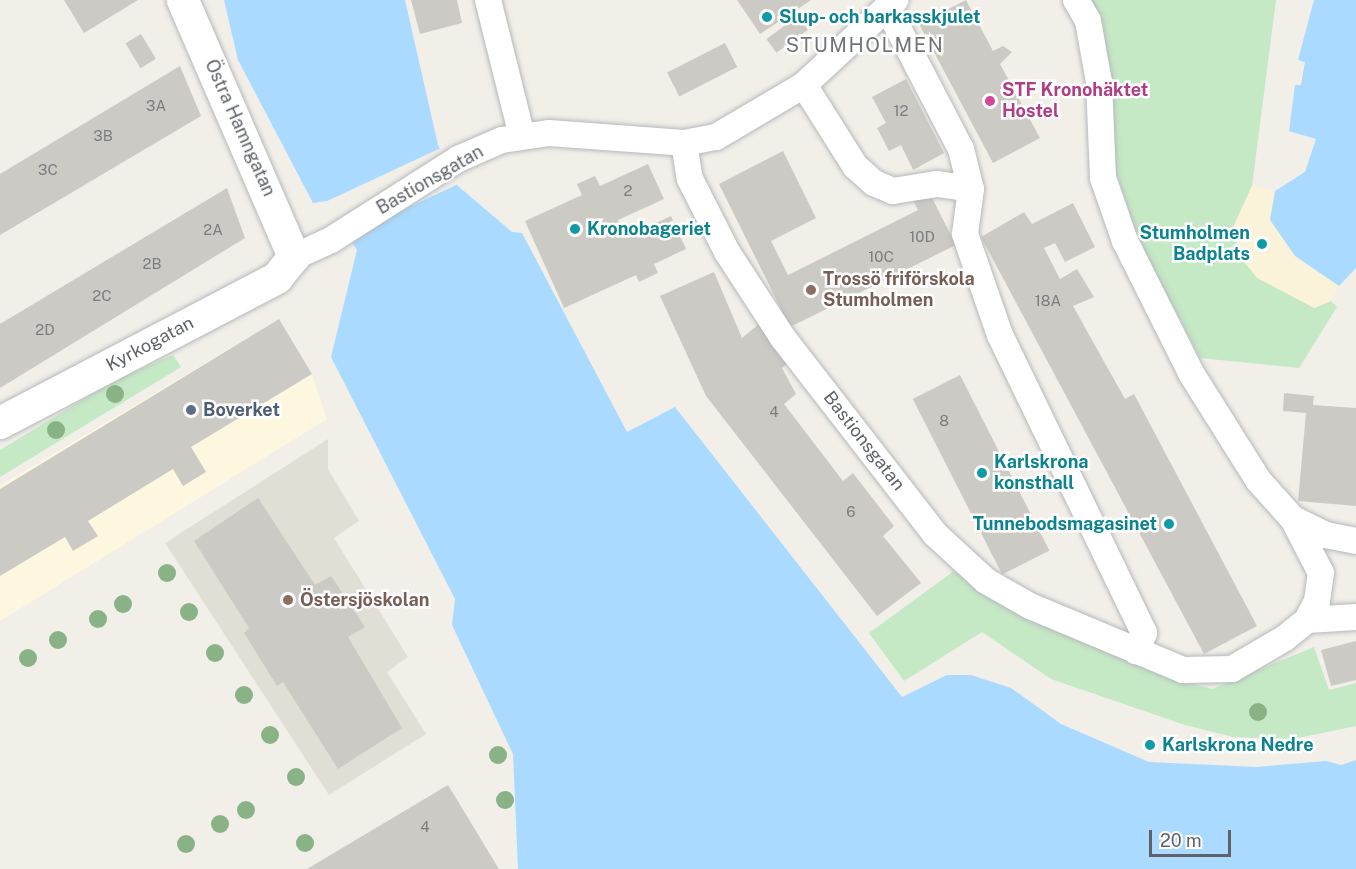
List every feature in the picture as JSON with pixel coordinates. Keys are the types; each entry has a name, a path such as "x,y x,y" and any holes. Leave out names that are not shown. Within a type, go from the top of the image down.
{"street":[{"name":"Östra Hamngatan","path":"183,0 294,257"},
{"path":"488,0 522,136"},
{"path":"1076,0 1088,21 1096,61 1103,178 1125,241 1220,423 1293,519 1321,573 1317,601 1307,620"},
{"name":"Bastionsgatan","path":"294,257 341,234 458,159 522,136 684,143 716,137 748,122 804,85 891,3 962,149 971,189 965,234 996,324 1144,633 1136,651"},
{"path":"804,85 855,166 874,183 893,191 938,184 954,191 971,189"},
{"name":"Bastionsgatan","path":"684,143 690,179 777,328 951,551 970,570 1029,606 1183,670 1232,669 1307,620 1356,617"},
{"name":"Kyrkogatan","path":"0,423 277,278 294,257"},
{"path":"1293,519 1326,535 1356,541"}],"shaded area":[{"path":"279,319 312,374 327,419 0,621 0,486"},
{"name":"Östersjöskolan","path":"328,439 328,469 359,521 334,538 408,657 387,672 426,734 329,795 165,543"}],"green space":[{"path":"1090,0 1276,0 1252,186 1234,226 1314,308 1331,301 1337,307 1299,368 1200,358 1139,241 1113,162 1110,72"},
{"path":"173,355 181,367 0,477 0,450 117,379"},
{"path":"954,571 1050,625 1161,675 1212,689 1314,647 1329,690 1356,683 1356,726 1293,739 1233,737 1185,725 1051,679 982,632 904,681 869,633"}],"sand":[{"name":"Stumholmen Badplats","path":"1252,186 1275,191 1270,220 1296,256 1339,286 1331,301 1314,308 1257,278 1238,254 1234,225"}],"water":[{"path":"224,0 405,0 438,145 458,186 512,232 522,233 627,432 675,407 902,697 947,675 971,675 1011,688 1061,724 1149,762 1257,767 1326,761 1341,765 1356,760 1356,869 518,869 513,754 452,625 455,599 331,357 357,250 326,201 313,203 238,60"},
{"path":"1314,0 1356,0 1356,268 1339,286 1295,256 1270,220 1275,191 1305,172 1316,139 1289,131 1295,85 1301,85 1305,62 1298,60"}],"pier":[{"path":"443,147 460,183 343,238 326,202"}],"building":[{"path":"64,0 138,0 84,33"},
{"path":"411,0 457,0 462,23 420,34"},
{"name":"Slup- och barkasskjulet","path":"737,0 811,0 760,34"},
{"name":"STF Kronohäktet Hostel","path":"966,0 993,51 1003,46 1012,52 1000,64 1040,138 993,163 919,24"},
{"path":"798,16 808,30 776,53 766,39"},
{"path":"141,34 156,59 141,68 126,43"},
{"path":"725,43 737,67 679,97 667,73"},
{"path":"180,66 201,116 0,235 0,174"},
{"path":"906,79 944,153 913,170 901,145 889,151 877,128 886,123 872,97"},
{"path":"783,151 816,218 771,241 788,275 918,210 913,200 929,192 956,245 790,327 719,184"},
{"name":"Kronobageriet","path":"648,164 664,199 618,220 626,237 671,216 686,249 654,264 658,273 639,282 636,275 564,308 525,221 582,195 577,184 595,176 600,186"},
{"path":"227,188 245,238 0,388 0,324"},
{"path":"1073,203 1095,247 1065,262 1055,243 1044,248 1060,279 1077,269 1094,297 1073,306 1125,399 1134,394 1257,626 1204,654 981,237 1024,212 1032,224"},
{"path":"714,272 742,338 760,323 788,363 782,368 796,394 784,404 843,481 853,473 894,526 883,536 921,583 877,616 706,396 660,296"},
{"name":"Boverket","path":"279,319 312,374 191,447 206,472 183,486 173,469 88,521 98,536 73,551 65,537 0,576 0,489"},
{"path":"960,375 1049,551 1002,575 913,399"},
{"path":"1284,393 1314,396 1313,405 1356,408 1356,506 1298,501 1306,413 1283,411"},
{"path":"258,498 315,585 331,576 365,627 348,637 402,728 338,769 283,682 277,686 244,633 249,628 194,541"},
{"path":"1356,641 1356,680 1331,686 1321,650"},
{"path":"448,785 499,869 307,869"}],"place":[{"name":"Slup- och barkasskjulet","path":"767,17"},
{"name":"STF Kronohäktet Hostel","path":"990,101"},
{"name":"Kronobageriet","path":"575,229"},
{"name":"Stumholmen Badplats","path":"1262,244"},
{"name":"Trossö friförskola Stumholmen","path":"811,290"},
{"name":"Boverket","path":"191,410"},
{"name":"Karlskrona konsthall","path":"982,473"},
{"name":"Tunnebodsmagasinet","path":"1169,524"},
{"name":"Östersjöskolan","path":"288,600"},
{"name":"Karlskrona Nedre","path":"1150,745"}],"district":[{"name":"STUMHOLMEN","path":"865,45"}]}
